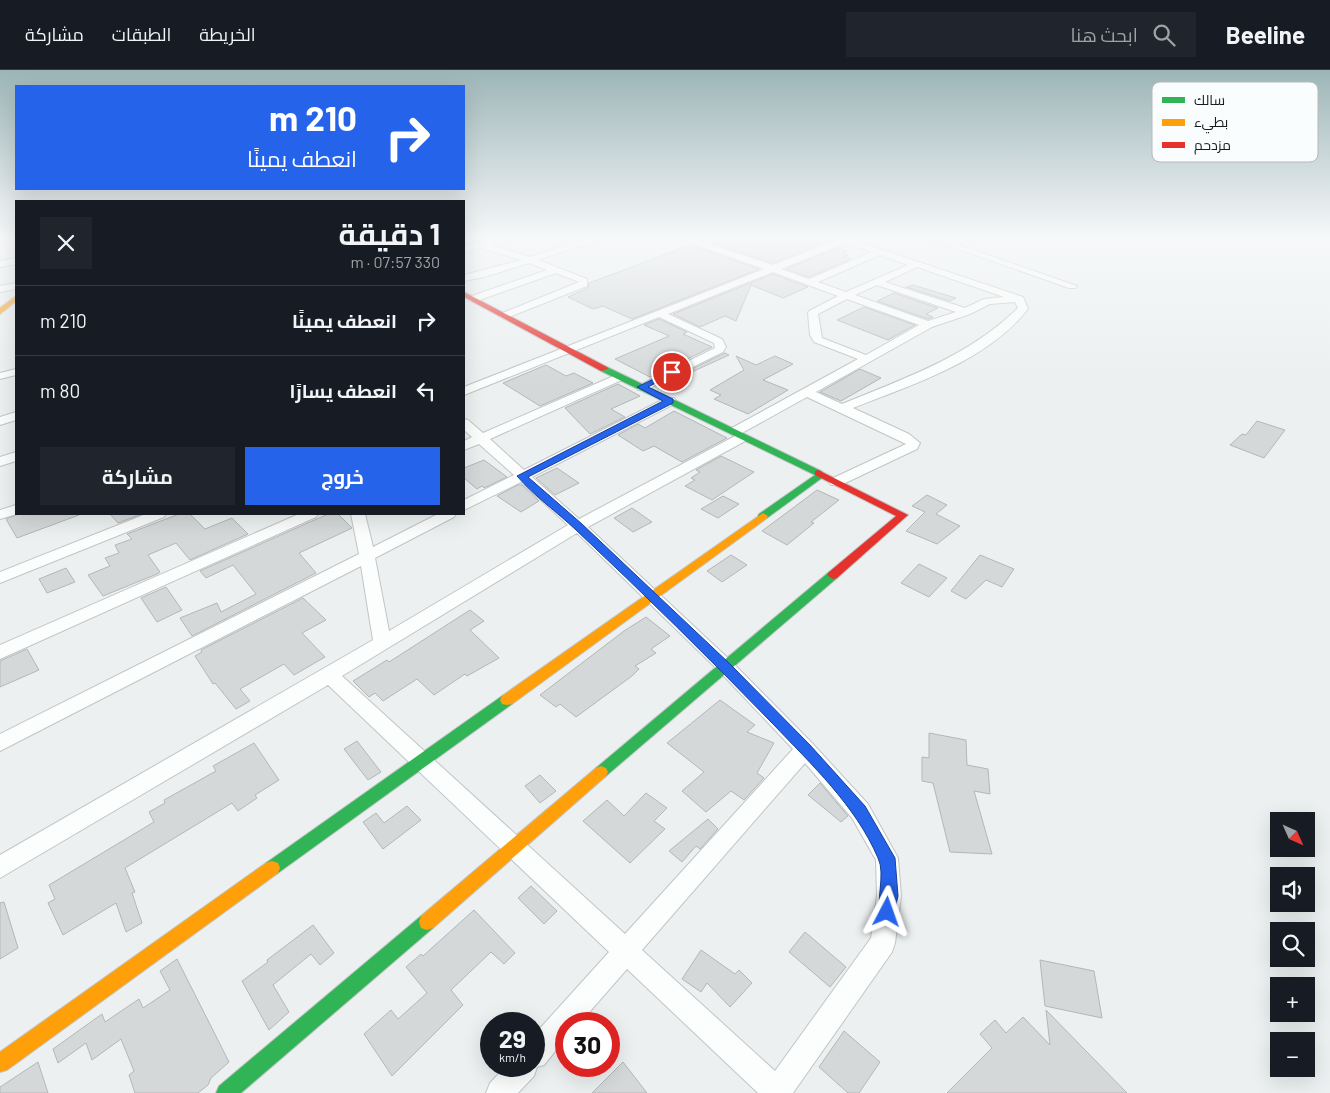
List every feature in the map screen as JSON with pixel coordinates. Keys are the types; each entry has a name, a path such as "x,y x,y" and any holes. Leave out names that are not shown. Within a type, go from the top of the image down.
{"street":[{"path":"468,297 508,285"},
{"path":"504,316 582,285"},
{"path":"465,391 729,285"},
{"path":"817,285 928,325"},
{"path":"868,359 821,342 815,335 813,313 870,285"},
{"path":"884,285 966,312"},
{"path":"975,285 1019,299"},
{"path":"0,289 15,286"},
{"path":"226,1093 903,515 620,377 468,297"},
{"path":"0,312 15,299"},
{"path":"0,867 329,675 578,526 739,434 807,392 928,325 966,312 988,301 1019,299"},
{"path":"842,408 953,362 979,347 997,334 1023,309 1019,299"},
{"path":"642,387 719,350 721,347 718,341 659,313"},
{"path":"0,376 15,372"},
{"path":"465,446 620,377"},
{"path":"807,392 913,443 912,446 836,482"},
{"path":"465,505 670,401"},
{"path":"0,421 15,416"},
{"path":"329,675 777,1093 883,943 889,896 887,858 860,810 805,749 726,667 578,526 465,424"},
{"path":"0,462 15,456"},
{"path":"0,1063 821,476"},
{"path":"0,515 15,509"},
{"path":"0,578 157,515"},
{"path":"0,652 309,515"},
{"path":"358,515 382,643"},
{"path":"0,744 447,515"},
{"path":"545,1043 805,749"},
{"path":"500,1093 514,1077"}],"building":[{"path":"589,285 719,285 632,319 603,306 593,309 568,297 588,288"},
{"path":"746,285 802,285 808,287 783,298 751,285 736,321 725,316 700,327 673,314"},
{"path":"913,285 956,298 950,301 906,287"},
{"path":"894,293 938,308 926,314 933,317 928,319 877,301"},
{"path":"864,307 915,325 888,340 837,320"},
{"path":"659,319 687,332 683,334 712,347 650,377 615,359 669,336 644,325"},
{"path":"725,353 729,355 683,376 680,375"},
{"path":"736,356 756,365 775,356 793,364 763,380 788,390 748,414 714,399 721,395 710,390 744,370"},
{"path":"546,365 566,376 574,373 593,383 540,406 503,383"},
{"path":"860,369 881,378 841,401 820,392"},
{"path":"618,384 640,396 611,409 625,417 590,434 565,408"},
{"path":"674,411 727,438 682,462 654,446 643,451 618,435 638,424 645,428"},
{"path":"1257,421 1285,430 1264,458 1230,445 1242,434 1246,435"},
{"path":"721,456 754,472 712,500 685,486 695,480 691,478 700,472 696,470"},
{"path":"484,460 507,477 484,488 482,486 477,489 465,479 465,468"},
{"path":"557,468 579,483 555,495 536,478"},
{"path":"518,485 522,485 539,501 521,512 497,496"},
{"path":"817,490 839,500 811,522 814,523 787,545 762,531"},
{"path":"927,495 947,505 936,514 960,526 937,544 906,531 925,512 912,506"},
{"path":"723,496 739,504 718,518 701,509"},
{"path":"632,508 652,522 633,532 614,518"},
{"path":"16,515 79,515 17,538 6,519"},
{"path":"111,515 139,515 118,523"},
{"path":"176,515 191,515 205,529 232,518 248,534 190,560 176,543 148,555 160,572 103,596 88,575 110,566 105,558 119,553 115,545 132,539 127,534"},
{"path":"326,515 339,515 352,528 299,553 316,573 192,636 180,618 217,603 221,612 256,594 233,565 206,578 200,571"},
{"path":"731,555 747,565 722,582 707,571"},
{"path":"980,555 1014,569 1002,587 986,580 966,599 951,591"},
{"path":"919,564 947,578 929,597 901,583"},
{"path":"66,568 75,582 47,593 39,579"},
{"path":"166,587 182,610 157,622 141,598"},
{"path":"303,598 326,620 302,633 325,657 294,675 284,664 240,689 250,701 236,709 215,683 213,684 195,656 202,652 201,650"},
{"path":"470,610 484,621 470,630 499,658 467,676 465,674 434,695 417,679 383,701 375,693 369,697 353,681 387,660 389,662"},
{"path":"646,617 670,636 651,649 656,653 635,666 639,669 632,676 576,717 560,704 556,707 540,695 624,631"},
{"path":"27,649 39,670 0,687 0,661"},
{"path":"720,700 755,725 747,732 774,743 757,773 764,778 744,800 731,791 706,812 682,791 704,772 667,743"},
{"path":"929,733 966,740 967,765 988,769 990,794 974,791 992,854 950,852 933,783 922,781 922,757 929,758"},
{"path":"357,741 381,772 368,780 344,749"},
{"path":"254,743 279,780 255,795 257,798 238,811 232,803 125,868 135,892 132,893 142,923 126,932 116,903 63,935 48,903 55,899 49,885 154,822 149,812 165,803 164,800 216,771 213,766"},
{"path":"540,775 556,791 540,803 525,786"},
{"path":"820,783 848,816 841,822 808,795"},
{"path":"646,793 667,808 654,821 665,829 630,863 583,821 607,800 624,816"},
{"path":"407,806 421,820 383,849 363,822 376,813 384,823"},
{"path":"708,819 718,829 700,849 696,846 682,862 669,851"},
{"path":"531,886 557,911 544,924 518,898"},
{"path":"4,902 18,948 0,959 0,903"},
{"path":"474,910 515,953 504,964 491,952 451,990 463,1005 392,1076 364,1034 391,1010 398,1019 427,993 406,967 421,954 423,956"},
{"path":"313,925 334,953 320,965 311,954 273,985 289,1012 269,1030 242,981"},
{"path":"805,932 846,967 830,987 789,952"},
{"path":"701,950 735,974 739,970 752,983 730,1007 707,983 701,992 682,979"},
{"path":"177,959 229,1062 211,1078 208,1085 198,1093 135,1093 129,1075 134,1071 121,1039 92,1060 86,1043 58,1063 53,1049 102,1014 105,1022 139,999 143,1008 170,990 160,971"},
{"path":"1040,960 1094,971 1102,1018 1045,1006"},
{"path":"1046,1010 1127,1093 947,1093 992,1048 980,1034 995,1020 1006,1033 1023,1017 1050,1045"},
{"path":"844,1031 880,1062 859,1093 848,1093 819,1067"},
{"path":"38,1062 48,1093 0,1093 0,1087"},
{"path":"623,1062 647,1093 592,1093 608,1077 620,1077 620,1065"}],"traffic: fast":[{"path":"604,369 818,473"},
{"path":"763,516 821,475"},
{"path":"601,772 833,575"},
{"path":"272,868 507,700"},
{"path":"226,1093 427,922"}],"traffic: slow":[{"path":"0,312 15,299"},
{"path":"507,700 763,516"},
{"path":"427,922 601,772"},
{"path":"0,1063 272,868"}],"traffic: jam":[{"path":"465,295 604,369"},
{"path":"818,473 903,515 833,575"}],"route":[{"path":"672,372 642,387 670,401 522,476 578,526 726,667 805,749 860,810 887,858 889,896 887,912"}]}
